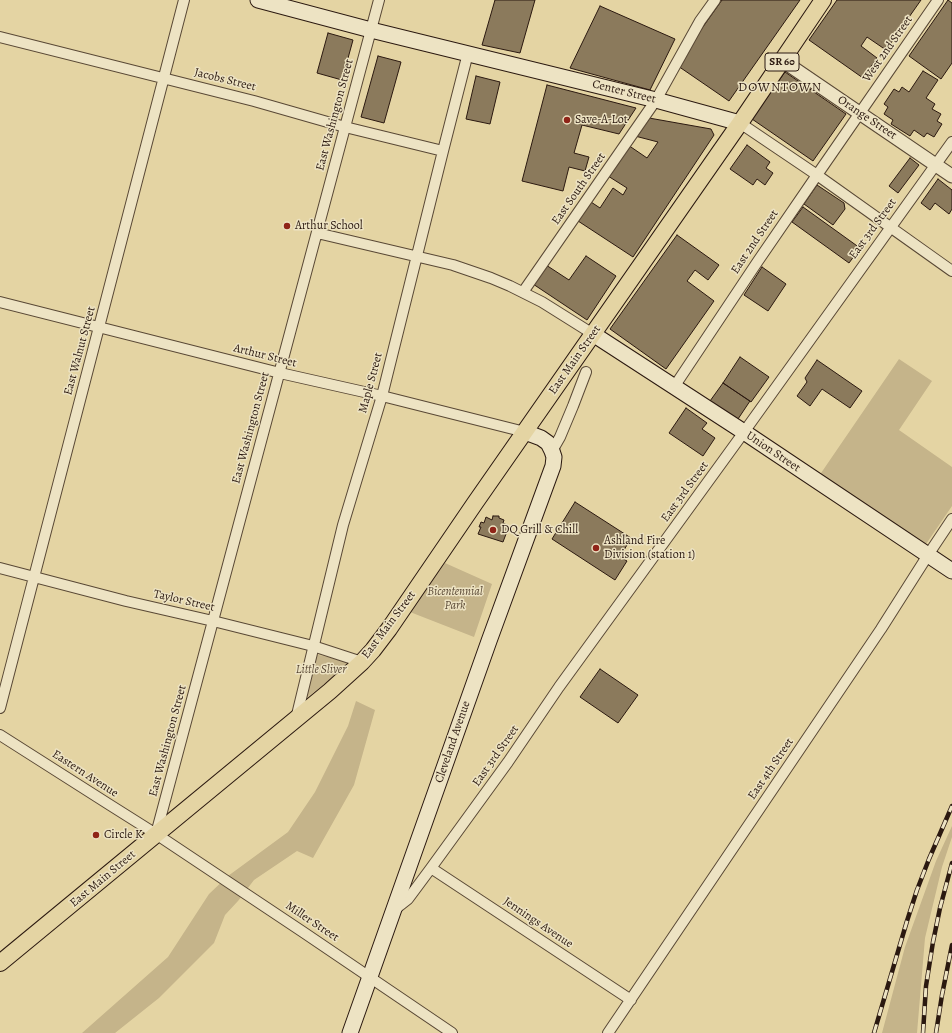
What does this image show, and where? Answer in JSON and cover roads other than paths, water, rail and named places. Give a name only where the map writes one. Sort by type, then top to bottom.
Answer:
[{"type":"main road","name":"Center Street","points":[[258,0],[372,30],[656,100],[740,123]]},
{"type":"main road","name":"SR 60","points":[[740,123],[823,0]]},
{"type":"main road","name":"East Main Street","points":[[0,963],[330,692],[362,662],[389,629],[740,123]]},
{"type":"main road","name":"Union Street","points":[[593,334],[744,432],[952,571]]},
{"type":"main road","points":[[525,432],[541,438],[548,443],[552,450]]},
{"type":"main road","name":"Cleveland Avenue","points":[[350,1033],[553,466],[554,457],[552,450]]},
{"type":"street","name":"East Walnut Street","points":[[0,708],[184,0]]},
{"type":"street","name":"East Washington Street","points":[[156,834],[379,0]]},
{"type":"street","name":"East South Street","points":[[523,292],[656,100],[700,22],[715,0]]},
{"type":"street","name":"West 2nd Street","points":[[860,113],[938,0]]},
{"type":"street","name":"Jacobs Street","points":[[0,37],[254,101],[345,127],[442,151]]},
{"type":"street","name":"Maple Street","points":[[296,719],[343,525],[382,396],[442,151],[468,53]]},
{"type":"street","name":"Orange Street","points":[[783,61],[952,176]]},
{"type":"street","name":"East 2nd Street","points":[[674,387],[817,174],[860,113]]},
{"type":"street","name":"Center Street","points":[[740,123],[817,174],[952,271]]},
{"type":"street","name":"East 3rd Street","points":[[394,910],[408,899],[432,868],[508,762],[559,687],[952,142]]},
{"type":"street","points":[[317,233],[416,256],[491,278],[523,292],[549,306],[593,334]]},
{"type":"street","name":"Arthur Street","points":[[0,302],[280,374],[382,396],[525,432]]},
{"type":"street","name":"Cleveland Avenue","points":[[552,450],[560,437],[586,372]]},
{"type":"street","name":"East 4th Street","points":[[608,1033],[881,628],[952,519]]},
{"type":"street","name":"Taylor Street","points":[[0,568],[126,601],[313,646],[362,662]]},
{"type":"street","name":"Eastern Avenue","points":[[0,735],[156,834]]},
{"type":"street","name":"Miller Street","points":[[156,834],[370,976],[452,1033]]},
{"type":"street","name":"Jennings Avenue","points":[[432,868],[631,1000]]},
{"type":"railway","points":[[874,1033],[917,890],[952,806]]},
{"type":"railway","points":[[923,1033],[926,986],[933,942],[952,863]]},
{"type":"railway","points":[[936,1033],[952,945]]},
{"type":"place","name":"Save-A-Lot","points":[[567,120]]},
{"type":"place","name":"Arthur School","points":[[287,226]]},
{"type":"place","name":"DQ Grill & Chill","points":[[493,530]]},
{"type":"place","name":"Ashland Fire Division (station 1)","points":[[596,548]]},
{"type":"place","name":"Circle K","points":[[96,835]]},
{"type":"district","name":"DOWNTOWN","points":[[780,88]]},
{"type":"park label","name":"Bicentennial Park","points":[[455,599]]},
{"type":"park label","name":"Little Sliver","points":[[321,670]]}]
